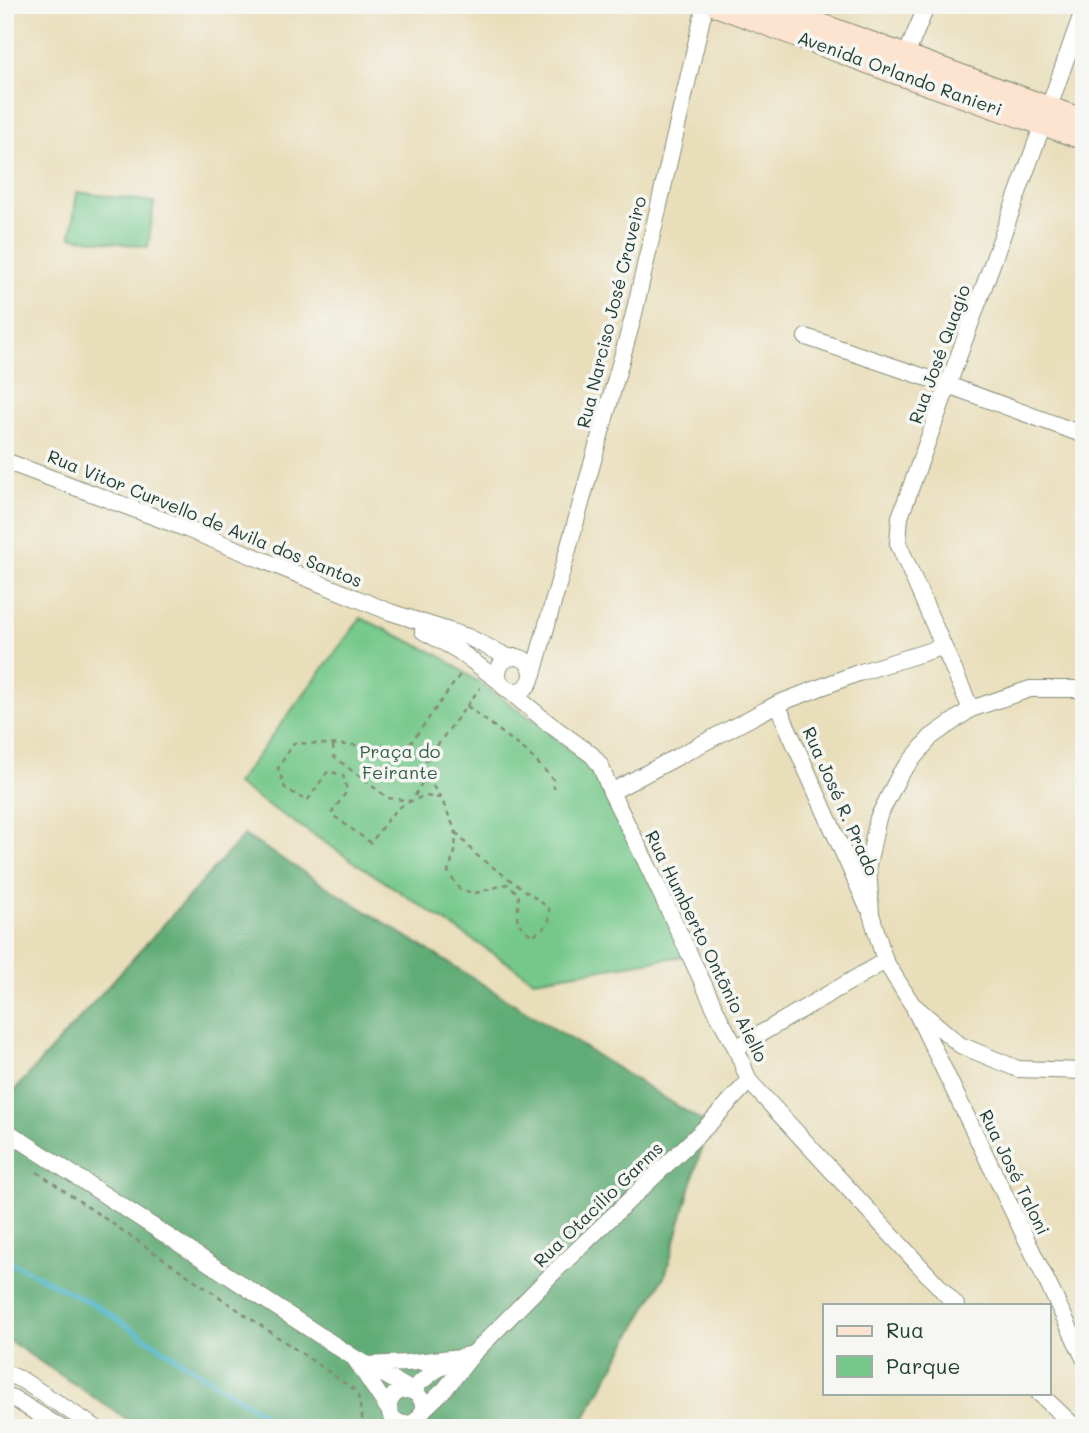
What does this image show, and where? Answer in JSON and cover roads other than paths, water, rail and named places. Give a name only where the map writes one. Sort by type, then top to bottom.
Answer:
[{"type":"main road","name":"Avenida Orlando Ranieri","points":[[717,5],[902,64],[1045,116],[1084,138]]},
{"type":"main road","name":"Avenida Orlando Ranieri","points":[[765,5],[902,64]]},
{"type":"main road","name":"Avenida Orlando Ranieri","points":[[1045,116],[1084,121]]},
{"type":"street","name":"Rua Narciso José Craveiro","points":[[532,679],[633,318],[705,5]]},
{"type":"street","points":[[902,64],[927,5]]},
{"type":"street","name":"Rua José Quagio","points":[[971,709],[898,543],[900,517],[1084,8]]},
{"type":"street","points":[[806,337],[1084,435]]},
{"type":"street","name":"Rua Vitor Curvello de Avila dos Santos","points":[[5,461],[182,527],[390,612],[468,637],[511,657]]},
{"type":"street","name":"Rua Vitor Curvello de Avila dos Santos","points":[[390,612],[459,650],[497,683]]},
{"type":"street","points":[[497,683],[501,663],[531,644],[547,626]]},
{"type":"street","points":[[611,792],[777,704],[858,673],[942,647]]},
{"type":"street","points":[[511,657],[524,658],[531,665],[532,679],[548,723]]},
{"type":"street","points":[[497,683],[516,691],[524,689],[532,679]]},
{"type":"street","points":[[497,683],[548,723]]},
{"type":"street","points":[[1084,689],[1030,689],[971,709],[931,737],[894,785],[878,818],[868,865],[870,914],[885,961],[912,1003],[960,1045],[1018,1069],[1084,1072]]},
{"type":"street","name":"Rua José R. Prado","points":[[777,704],[870,914]]},
{"type":"street","name":"Rua Humberto Ontõnio Aiello","points":[[548,723],[592,755],[600,765],[750,1081],[955,1304]]},
{"type":"street","points":[[736,1048],[885,961]]},
{"type":"street","name":"Rua José Taloni","points":[[912,1003],[1084,1358]]},
{"type":"street","name":"Rua Otacílio Garms","points":[[424,1409],[445,1389],[466,1355],[708,1125],[750,1081]]},
{"type":"street","points":[[5,1130],[360,1361],[422,1398],[424,1409],[419,1419],[399,1422]]},
{"type":"street","points":[[360,1361],[407,1363],[466,1355]]},
{"type":"street","name":"Rua Otacílio Garms","points":[[411,1390],[431,1373],[466,1355]]},
{"type":"street","points":[[360,1361],[399,1422]]},
{"type":"street","points":[[5,1373],[22,1380],[96,1428]]},
{"type":"street","points":[[399,1422],[390,1399],[403,1390],[411,1390]]},
{"type":"street","points":[[1040,1394],[1076,1428]]},
{"type":"street","points":[[5,1395],[61,1428]]},
{"type":"waterway","points":[[5,1259],[98,1307],[260,1412],[278,1428]]},
{"type":"park label","name":"Praça do Feirante","points":[[400,761]]}]
